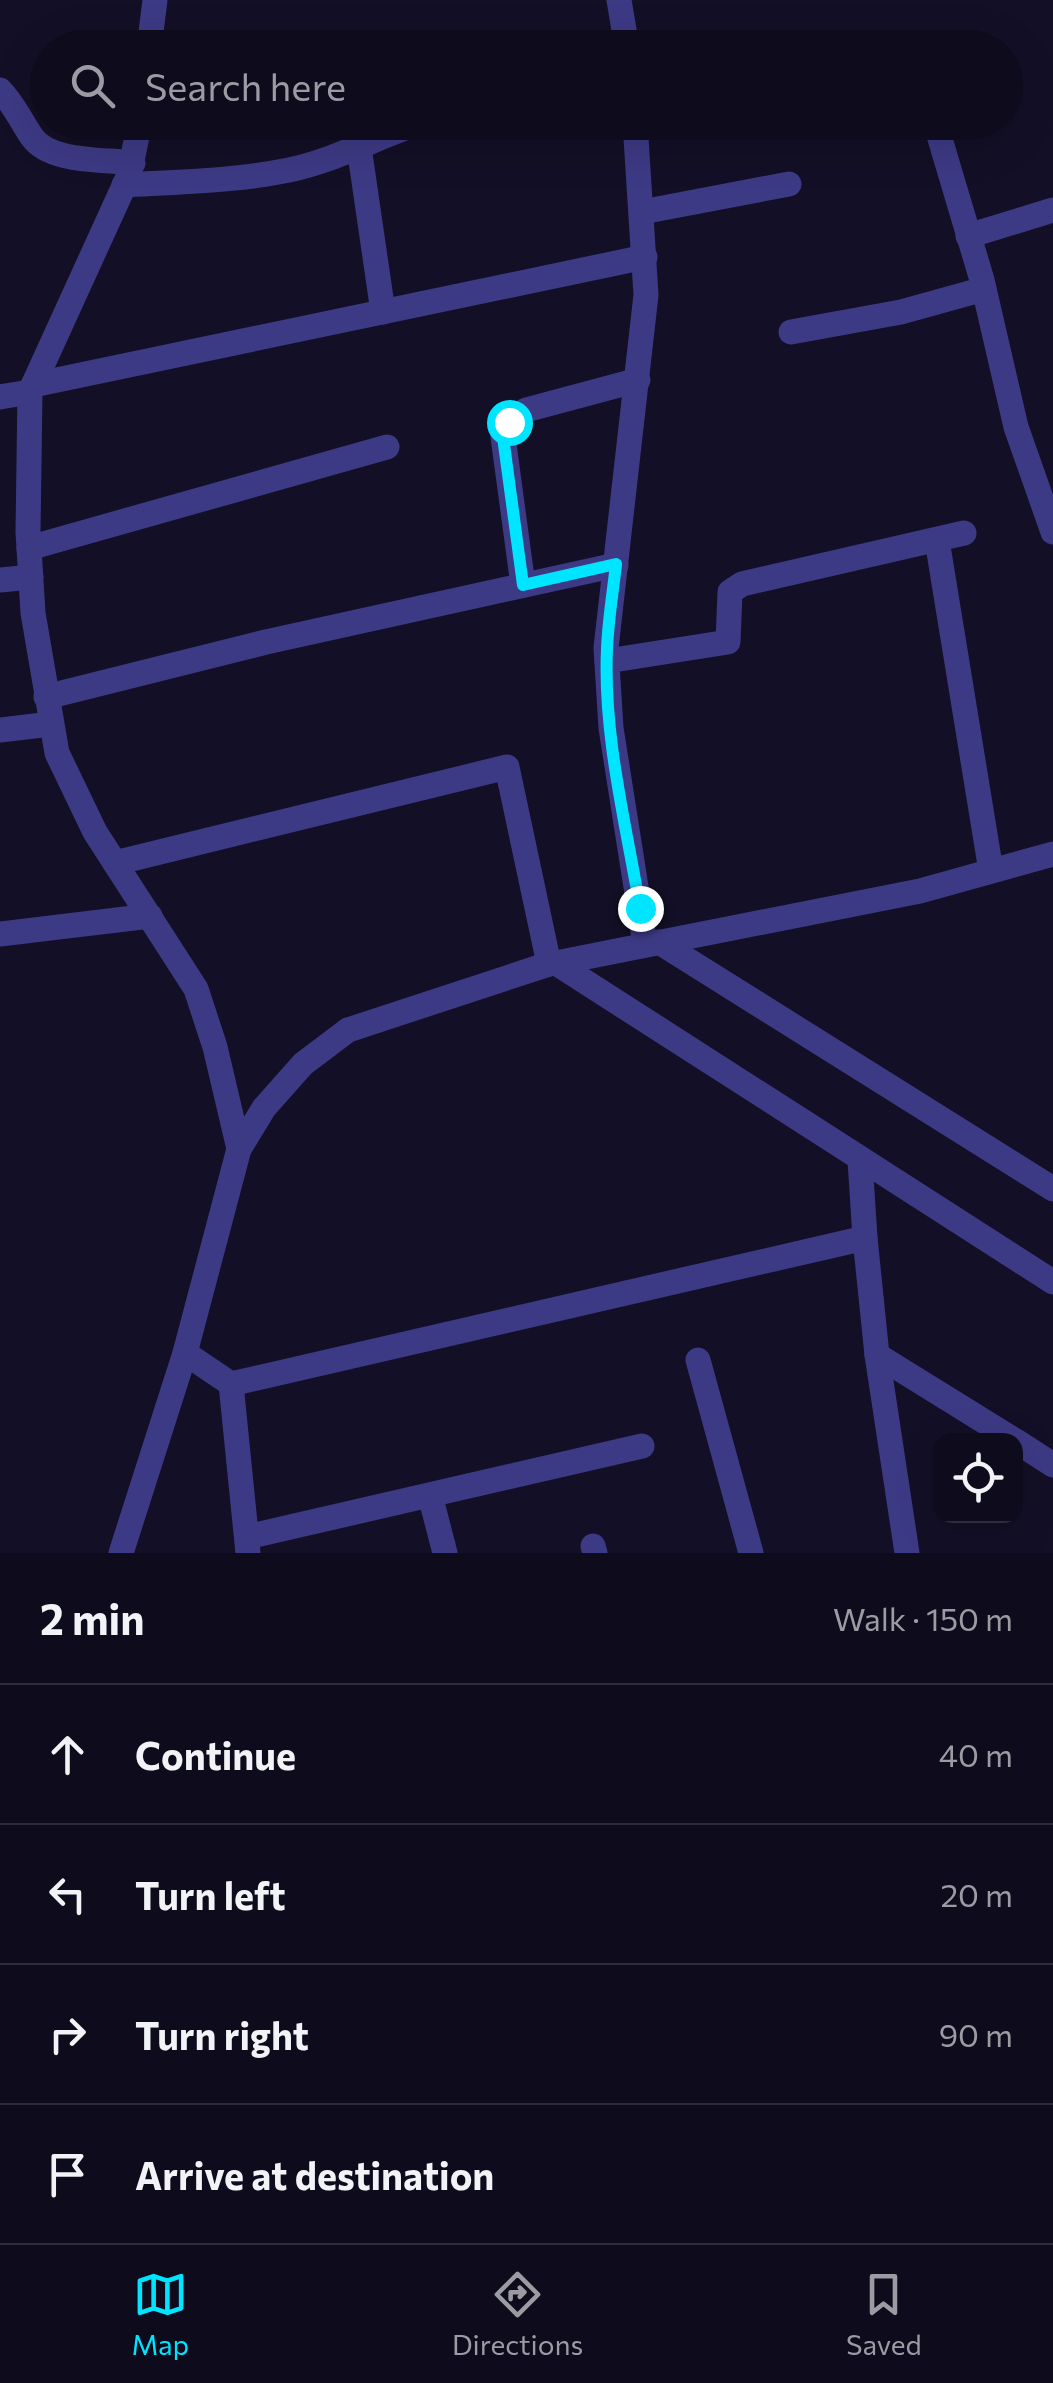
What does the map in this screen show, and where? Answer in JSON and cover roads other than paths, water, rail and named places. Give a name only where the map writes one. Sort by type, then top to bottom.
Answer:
[{"type":"street","points":[[151,30],[155,0]]},
{"type":"street","points":[[618,0],[624,30]]},
{"type":"street","points":[[0,90],[14,104],[30,134]]},
{"type":"street","points":[[33,140],[53,153],[128,174],[214,180],[288,170],[376,140]]},
{"type":"street","points":[[136,140],[128,174],[32,388],[30,577],[56,754],[95,832],[196,988],[239,1149]]},
{"type":"street","points":[[636,140],[646,295],[607,661],[611,728],[652,943],[1053,1189]]},
{"type":"street","points":[[940,140],[984,290],[1016,428],[1053,532]]},
{"type":"street","points":[[358,147],[383,312]]},
{"type":"street","points":[[642,212],[789,184]]},
{"type":"street","points":[[968,236],[1053,210]]},
{"type":"street","points":[[0,397],[645,257]]},
{"type":"street","points":[[791,332],[901,312],[984,290]]},
{"type":"street","points":[[523,585],[503,437],[509,422],[526,410],[638,380]]},
{"type":"street","points":[[29,548],[388,447]]},
{"type":"street","points":[[607,661],[728,642],[730,592],[742,584],[964,533]]},
{"type":"street","points":[[937,540],[991,871]]},
{"type":"street","points":[[46,697],[266,642],[616,564]]},
{"type":"street","points":[[0,580],[30,577]]},
{"type":"street","points":[[0,730],[51,724]]},
{"type":"street","points":[[115,863],[507,767],[553,964],[1053,1282]]},
{"type":"street","points":[[121,1553],[184,1353],[239,1149],[264,1108],[303,1064],[348,1030],[553,964],[920,891],[1053,854]]},
{"type":"street","points":[[0,934],[150,916]]},
{"type":"street","points":[[860,1160],[877,1355],[906,1553]]},
{"type":"street","points":[[184,1353],[231,1384],[865,1238]]},
{"type":"street","points":[[877,1355],[1002,1433]]},
{"type":"street","points":[[698,1360],[751,1553]]},
{"type":"street","points":[[231,1384],[247,1545],[430,1495],[642,1446]]},
{"type":"street","points":[[1023,1446],[1053,1465]]},
{"type":"street","points":[[430,1495],[445,1553]]}]
